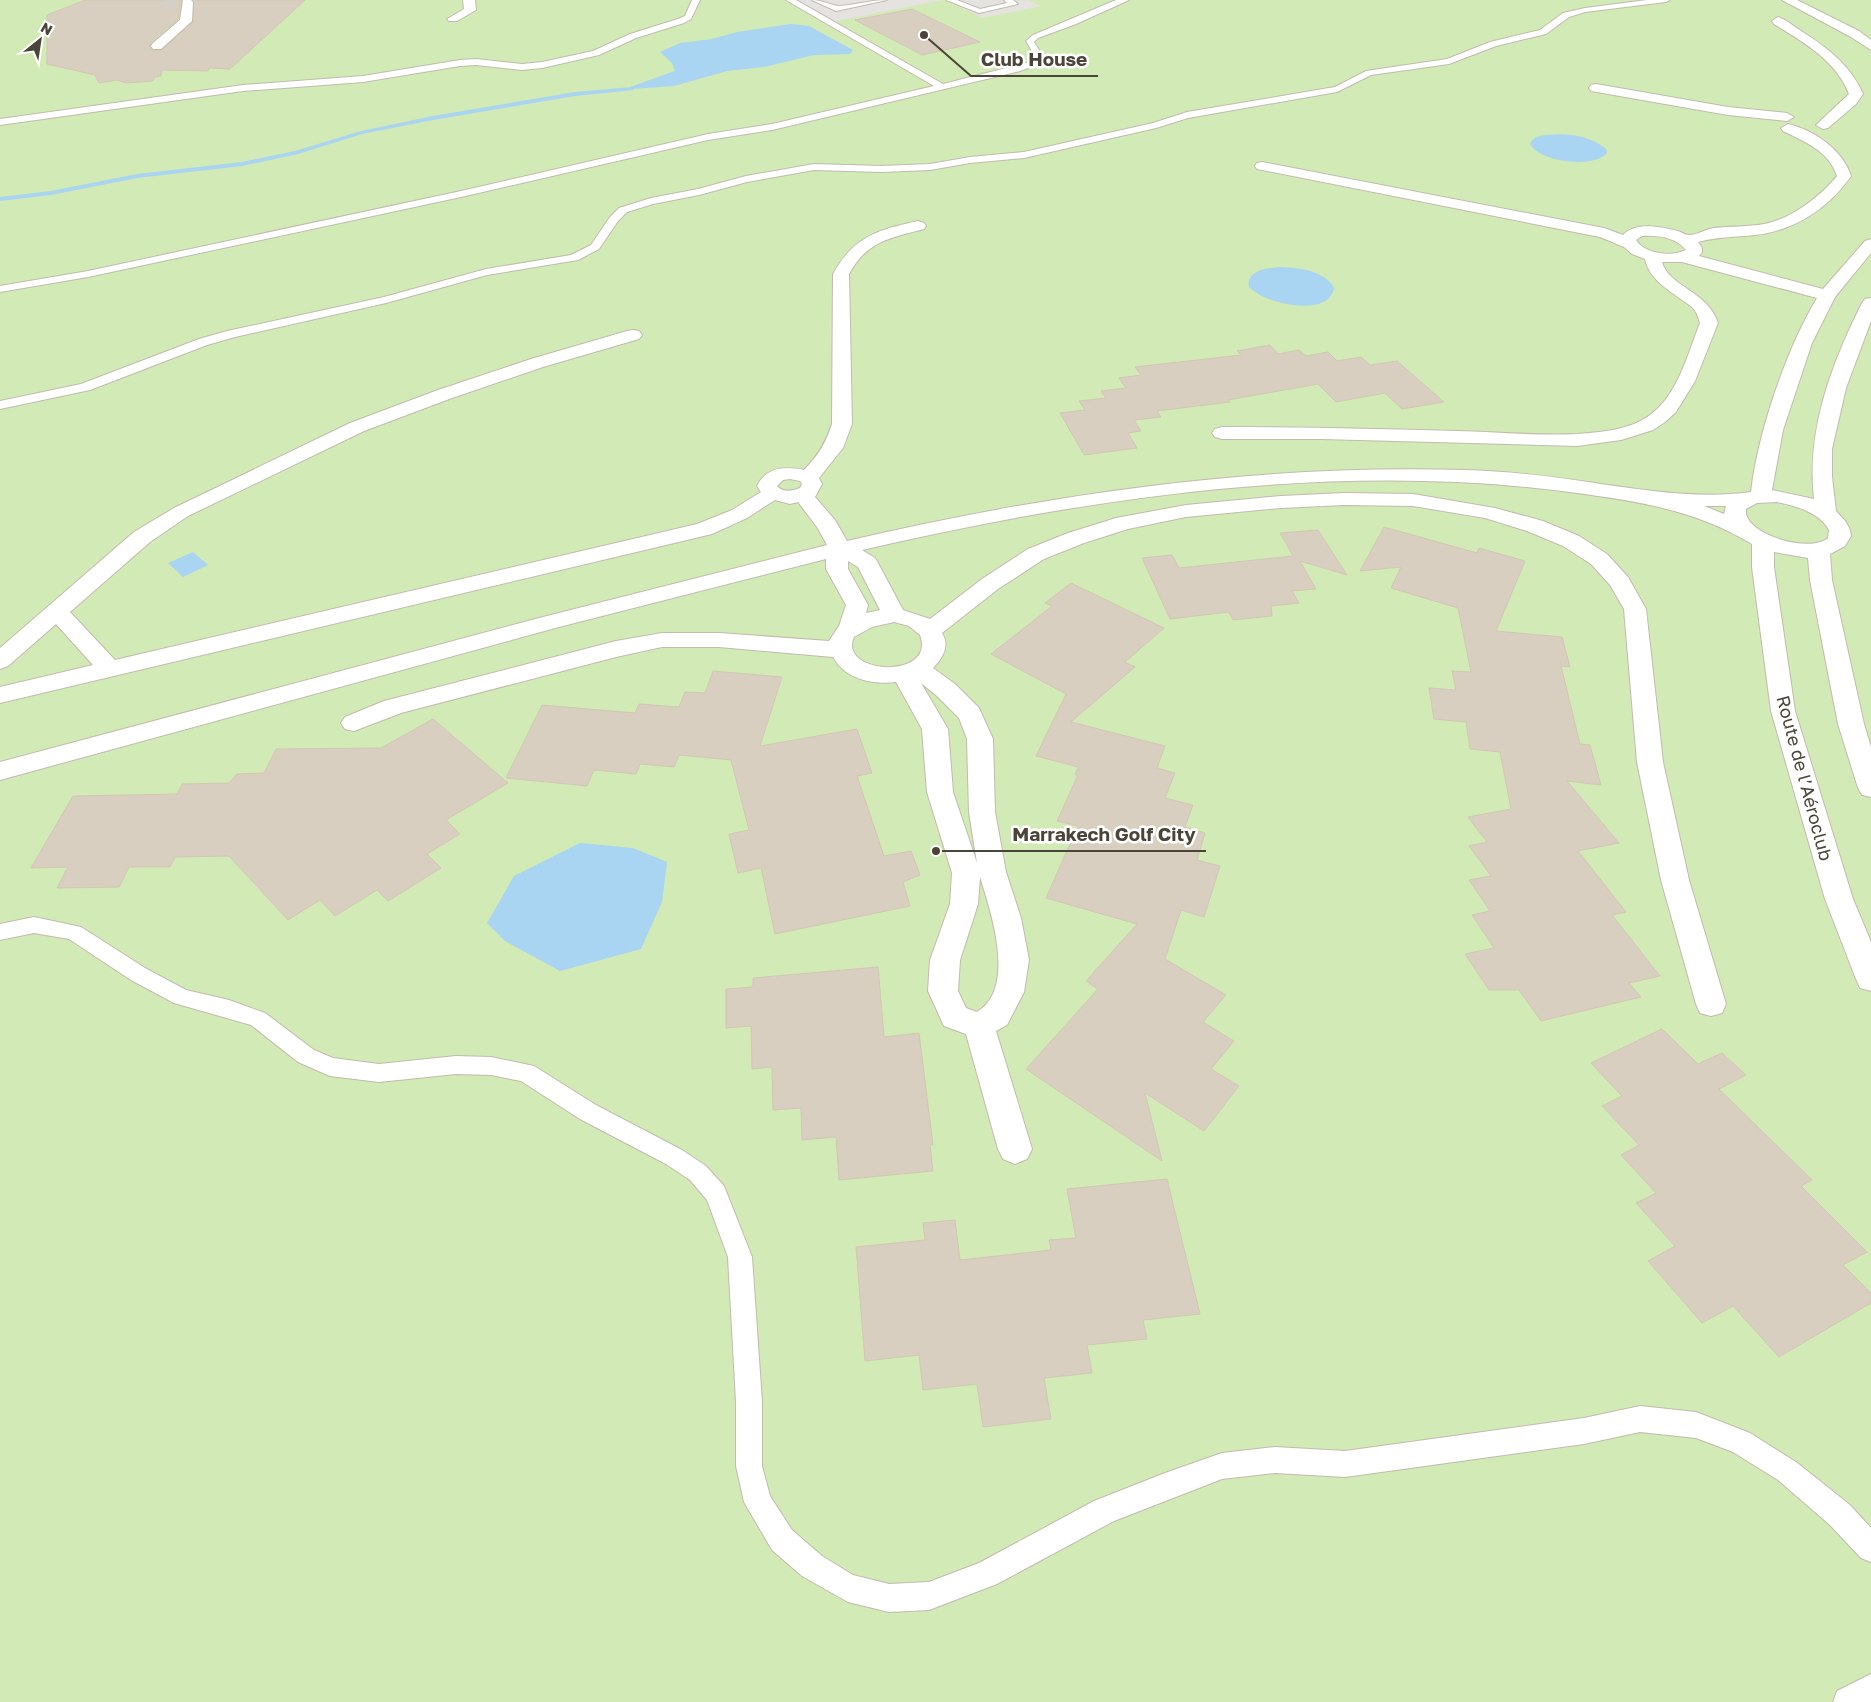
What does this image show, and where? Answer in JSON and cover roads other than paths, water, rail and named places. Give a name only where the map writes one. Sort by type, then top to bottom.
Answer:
[{"type":"street","points":[[453,19],[470,10],[469,0]]},
{"type":"street","points":[[1788,0],[1855,34],[1871,46]]},
{"type":"street","points":[[157,46],[186,21],[187,2]]},
{"type":"street","points":[[1778,21],[1828,56],[1846,74],[1856,94],[1823,127],[1810,132],[1797,119]]},
{"type":"street","points":[[1596,88],[1728,111],[1797,119],[1823,127]]},
{"type":"street","points":[[1797,119],[1842,107]]},
{"type":"street","points":[[1632,238],[1637,250],[1652,256],[1668,258],[1688,248],[1706,233],[1769,228],[1785,223],[1802,214],[1833,189],[1844,176],[1842,168],[1829,150],[1797,119]]},
{"type":"street","points":[[1823,127],[1829,150]]},
{"type":"street","points":[[1262,166],[1632,238],[1660,232],[1688,248],[1830,291]]},
{"type":"street","points":[[806,486],[836,445],[842,424],[841,274],[848,259],[863,244],[886,233],[918,226]]},
{"type":"street","points":[[1756,536],[1736,517],[1735,510],[1739,503],[1753,497],[1763,471],[1776,422],[1814,318],[1830,291],[1871,244]]},
{"type":"street","points":[[1222,432],[1577,440],[1618,434],[1645,426],[1664,414],[1676,400],[1710,323],[1705,312],[1688,295],[1661,277],[1652,264],[1652,256]]},
{"type":"street","points":[[1826,513],[1822,484],[1823,442],[1840,380],[1859,327],[1871,303]]},
{"type":"street","points":[[0,661],[142,537],[181,512],[358,427],[445,394],[537,363],[632,335]]},
{"type":"street","points":[[0,695],[704,529],[732,519],[758,505],[772,493],[767,486],[768,482],[776,476],[790,473],[806,486],[840,548],[867,563],[894,615]]},
{"type":"street","points":[[0,771],[641,598],[840,548],[1014,512],[1128,494],[1269,480],[1380,475],[1465,476],[1546,482],[1660,499],[1706,500],[1777,496],[1794,499],[1826,513],[1837,522],[1842,532],[1840,541],[1832,547],[1818,551],[1791,550],[1707,514],[1660,499]]},
{"type":"street","points":[[929,630],[990,584],[1036,554],[1076,538],[1124,523],[1186,511],[1281,502],[1344,499],[1413,500],[1488,512],[1536,526],[1571,541],[1598,559],[1620,582],[1635,609],[1650,762],[1675,880],[1711,1004]]},
{"type":"street","name":"Route de l’Aéroclub","points":[[1756,536],[1763,567],[1784,711],[1839,899],[1871,979]]},
{"type":"street","points":[[354,723],[393,707],[616,649],[662,640],[846,639],[870,618],[894,615],[914,620],[929,630],[934,638],[935,646],[926,662],[910,671],[878,674],[856,668],[846,659],[846,639],[857,605],[837,569],[840,548]]},
{"type":"street","points":[[1818,551],[1821,580],[1851,724],[1871,788]]},
{"type":"street","points":[[57,611],[109,668]]},
{"type":"street","points":[[910,671],[935,729],[940,792],[966,873],[964,904],[945,960],[943,991],[955,1017],[979,1026]]},
{"type":"street","points":[[910,671],[946,690],[970,714],[980,739],[982,812],[992,872],[1007,918],[1014,960],[1009,992],[996,1016],[979,1026]]},
{"type":"street","points":[[979,1026],[1015,1149]]},
{"type":"lane","points":[[0,122],[243,88],[354,80],[460,63],[476,62],[522,67],[542,65],[596,53],[633,36],[681,21],[688,17],[696,0]]},
{"type":"lane","points":[[790,0],[941,86]]},
{"type":"lane","points":[[816,0],[836,10],[883,0]]},
{"type":"lane","points":[[950,0],[979,11],[1014,4],[1008,0]]},
{"type":"lane","points":[[0,289],[88,274],[451,196],[708,137],[772,127],[1038,63],[1040,58],[1030,41],[1035,36],[1044,31],[1078,21],[1109,4],[1126,0]]},
{"type":"lane","points":[[0,405],[85,386],[203,342],[231,334],[386,300],[486,272],[574,258],[595,246],[614,219],[623,210],[651,201],[699,192],[746,179],[814,167],[881,169],[930,167],[970,160],[1024,155],[1156,126],[1187,115],[1337,89],[1369,73],[1449,61],[1493,44],[1543,32],[1566,15],[1585,10],[1666,0]]},
{"type":"lane","points":[[0,932],[34,925],[74,932],[138,974],[181,997],[228,1008],[258,1019],[306,1056],[330,1067],[379,1073],[465,1065],[491,1066],[526,1073],[588,1112],[674,1157],[698,1173],[716,1194],[740,1257],[749,1402],[749,1466],[758,1502],[782,1540],[812,1566],[848,1588],[889,1598],[928,1596],[987,1574],[1104,1511],[1165,1486],[1222,1466],[1275,1460],[1345,1464],[1584,1431],[1640,1419],[1696,1425],[1742,1442],[1787,1471],[1840,1515],[1871,1548]]},
{"type":"lane","points":[[1848,1702],[1871,1689]]},
{"type":"water","points":[[791,24],[809,26],[853,50],[850,54],[814,55],[764,67],[727,71],[674,86],[632,89],[630,87],[675,71],[672,63],[660,52],[680,43]]},
{"type":"water","points":[[1562,134],[1585,138],[1600,144],[1606,149],[1607,153],[1600,158],[1590,161],[1579,162],[1555,159],[1544,155],[1530,144],[1535,138]]},
{"type":"water","points":[[1280,267],[1303,269],[1317,273],[1334,287],[1330,297],[1322,303],[1310,306],[1296,305],[1268,299],[1249,287],[1249,281],[1254,273],[1264,269]]},
{"type":"water","points":[[193,552],[208,565],[183,577],[168,563]]},
{"type":"water","points":[[580,843],[633,848],[667,862],[662,902],[641,949],[560,971],[505,941],[487,923],[514,876]]},
{"type":"waterway","points":[[0,199],[51,193],[137,176],[242,164],[296,153],[361,133],[433,118],[575,94],[632,89]]},
{"type":"tunnel","points":[[164,0],[180,2],[196,0]]},
{"type":"place","name":"Club House","points":[[924,35]]},
{"type":"place","name":"Marrakech Golf City","points":[[936,851]]}]
